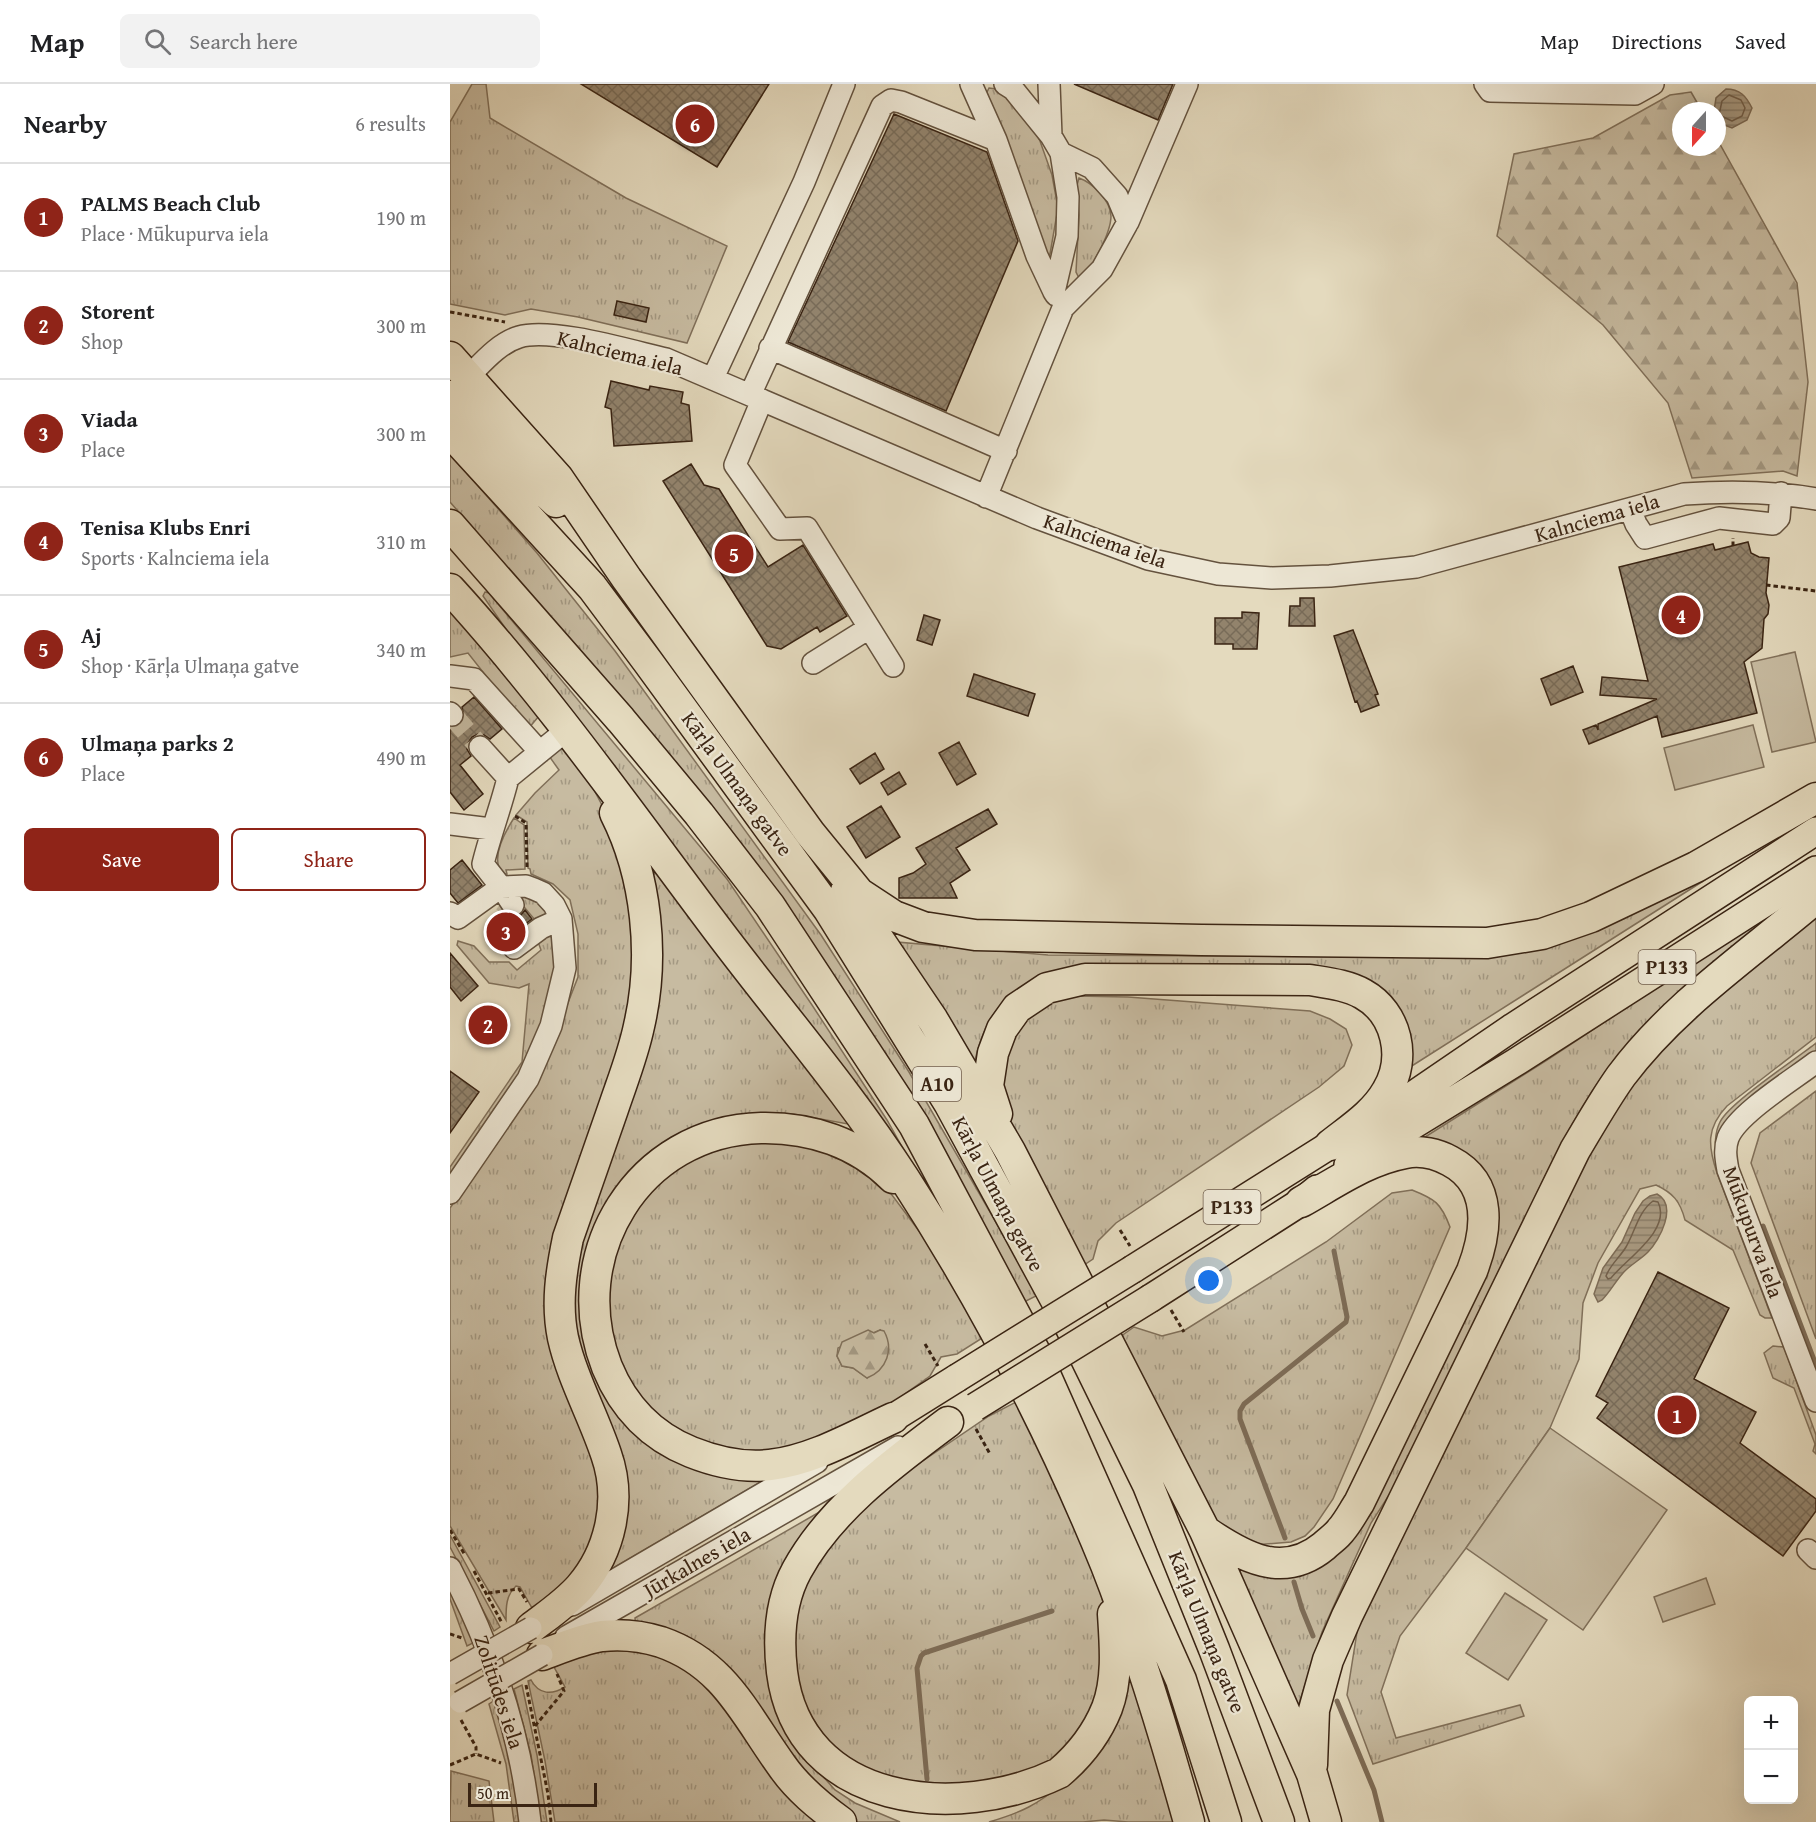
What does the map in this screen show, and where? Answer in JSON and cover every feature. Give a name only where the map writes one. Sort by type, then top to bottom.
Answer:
[{"type":"highway","points":[[456,377],[558,478],[627,579],[810,833],[859,893],[894,916],[922,927],[975,935],[1487,943],[1542,934],[1591,917],[1696,867],[1816,798]]},
{"type":"highway","name":"Kārļa Ulmaņa gatve","points":[[450,432],[592,587],[648,662],[829,910],[949,1103],[1070,1326],[1148,1485],[1280,1822]]},
{"type":"highway","name":"Kārļa Ulmaņa gatve","points":[[450,525],[621,720],[699,814],[770,906],[914,1125],[1041,1364],[1181,1680],[1226,1822]]},
{"type":"highway","points":[[450,550],[482,610],[520,670]]},
{"type":"highway","points":[[450,589],[568,729],[732,949],[860,1114],[935,1227],[1013,1363],[1053,1444],[1106,1566],[1158,1714],[1189,1822]]},
{"type":"highway","points":[[542,1650],[570,1598],[591,1573],[606,1544],[613,1511],[614,1488],[610,1464],[568,1354],[561,1326],[559,1297],[561,1269],[568,1238],[633,1050],[644,999],[646,952],[642,902],[633,855],[626,834],[587,756]]},
{"type":"highway","points":[[810,833],[933,1020],[1010,1151],[1205,1531],[1312,1774],[1326,1822]]},
{"type":"highway","points":[[1312,1774],[1314,1710],[1329,1660],[1347,1616],[1570,1161],[1595,1116],[1621,1076],[1676,1015],[1706,987],[1816,898]]},
{"type":"highway","points":[[1010,1151],[988,1086],[993,1053],[1002,1029],[1017,1008],[1047,988],[1085,980],[1310,980],[1346,987],[1364,994],[1389,1018],[1398,1049],[1395,1070],[1388,1090],[1378,1104],[1330,1145]]},
{"type":"highway","points":[[893,1418],[808,1456],[771,1465],[740,1465],[702,1456],[682,1448],[646,1425],[622,1396],[611,1376],[596,1332],[593,1301],[596,1272],[607,1233],[617,1214],[642,1181],[658,1166],[684,1148],[711,1135],[730,1131],[769,1128],[797,1131],[846,1144],[884,1169],[935,1227]]},
{"type":"highway","points":[[1205,1531],[1234,1551],[1270,1563],[1292,1564],[1316,1552],[1340,1532],[1359,1503],[1472,1271],[1481,1245],[1484,1221],[1478,1189],[1470,1175],[1457,1165],[1429,1153],[1408,1152],[1367,1164],[1301,1202]]},
{"type":"highway","points":[[966,1419],[890,1466],[847,1505],[809,1551],[789,1586],[780,1640],[787,1697],[807,1741],[829,1768],[872,1799],[901,1810],[937,1816],[970,1815],[1004,1806],[1022,1799],[1052,1779],[1066,1768],[1090,1740],[1107,1708],[1111,1693],[1115,1657],[1113,1614],[1106,1566]]},
{"type":"highway","points":[[542,1650],[619,1635],[655,1641],[690,1655],[710,1669],[730,1690],[792,1779],[806,1794],[841,1822]]},
{"type":"main road","name":"P133","points":[[893,1418],[948,1374],[1133,1259],[1377,1120],[1513,1027],[1816,831]]},
{"type":"main road","name":"P133","points":[[966,1419],[1160,1303],[1301,1202],[1343,1168],[1516,1062],[1816,870]]},
{"type":"street","points":[[713,378],[804,182],[844,84]]},
{"type":"street","points":[[971,84],[996,140],[1037,256],[1059,300]]},
{"type":"street","points":[[1005,84],[1013,89],[1056,145],[1092,168],[1117,196],[1128,222]]},
{"type":"street","points":[[986,497],[1006,451],[1059,300],[1068,197],[1056,145],[1049,84]]},
{"type":"street","points":[[1059,300],[1102,269],[1128,222],[1187,84]]},
{"type":"street","points":[[1485,84],[1490,91],[1635,94],[1653,84]]},
{"type":"street","points":[[893,666],[807,528],[780,529],[735,465],[770,348],[886,102],[891,100],[901,102],[996,140]]},
{"type":"street","name":"Kalnciema iela","points":[[517,337],[535,334],[602,344],[666,359],[986,497],[1148,560],[1218,574],[1272,578],[1330,576],[1416,567],[1684,494],[1728,491],[1781,493],[1816,499]]},
{"type":"street","points":[[456,377],[517,337]]},
{"type":"street","points":[[770,348],[1006,451]]},
{"type":"street","points":[[1630,509],[1645,538],[1719,518],[1773,524],[1779,518],[1781,493]]},
{"type":"street","points":[[813,663],[869,628]]},
{"type":"street","points":[[450,676],[474,679],[540,752]]},
{"type":"street","points":[[513,905],[483,864],[491,829],[501,807],[508,778],[568,729]]},
{"type":"street","points":[[480,747],[508,778]]},
{"type":"street","points":[[450,824],[491,829]]},
{"type":"street","points":[[450,913],[459,918],[501,887],[526,886],[543,893],[554,905],[561,919],[565,968],[551,1026],[542,1052],[528,1078],[450,1193]]},
{"type":"street","points":[[509,940],[514,948],[540,928],[561,919]]},
{"type":"street","name":"Mūkupurva iela","points":[[1816,1062],[1738,1121],[1728,1138],[1725,1156],[1728,1170],[1816,1401]]},
{"type":"street","name":"Jūrkalnes iela","points":[[457,1709],[542,1650],[893,1418]]},
{"type":"street","name":"Jūrkalnes iela","points":[[450,1674],[542,1650],[887,1453],[966,1419]]},
{"type":"street","name":"Zolitūdes iela","points":[[450,1568],[469,1605],[500,1679],[520,1758],[530,1822]]},
{"type":"path","points":[[450,312],[506,323],[517,337]]},
{"type":"path","points":[[1766,585],[1816,591]]},
{"type":"path","points":[[501,807],[526,823],[526,886]]},
{"type":"path","points":[[1120,1230],[1133,1259]]},
{"type":"path","points":[[1160,1303],[1184,1332]]},
{"type":"path","points":[[925,1344],[948,1374]]},
{"type":"path","points":[[966,1419],[990,1454]]},
{"type":"path","points":[[488,1593],[519,1589],[522,1593]]},
{"type":"path","points":[[458,1627],[464,1644]]},
{"type":"path","points":[[450,1634],[462,1638]]},
{"type":"path","points":[[535,1726],[564,1691],[542,1650]]},
{"type":"path","points":[[457,1709],[476,1747],[476,1754]]},
{"type":"path","points":[[450,1765],[476,1754],[504,1764],[501,1754]]},
{"type":"green space","points":[[472,84],[486,84],[490,118],[626,198],[727,246],[687,343],[578,317],[531,309],[505,315],[450,304],[450,122]]},
{"type":"green space","points":[[989,88],[996,89],[1026,116],[1040,141],[1052,175],[1058,208],[1050,254],[1046,256],[989,102],[987,92]]},
{"type":"green space","points":[[1691,92],[1697,102],[1672,102],[1672,156],[1726,155],[1797,283],[1808,382],[1797,476],[1783,471],[1692,478],[1668,403],[1603,325],[1497,236],[1514,154],[1593,138],[1670,95]]},
{"type":"green space","points":[[1079,178],[1100,193],[1108,204],[1111,216],[1100,250],[1080,280],[1076,272]]},
{"type":"green space","points":[[450,454],[537,553],[615,651],[821,935],[909,1072],[1038,1295],[1024,1302],[694,786],[595,668],[450,502]]},
{"type":"green space","points":[[485,592],[489,593],[727,879],[887,1120],[925,1188],[531,665],[483,596]]},
{"type":"green space","points":[[450,611],[455,614],[539,716],[528,729],[468,653],[450,657]]},
{"type":"green space","points":[[1795,652],[1816,742],[1772,752],[1751,662]]},
{"type":"green space","points":[[1753,725],[1764,767],[1675,790],[1664,748]]},
{"type":"green space","points":[[564,748],[581,765],[604,809],[636,918],[630,1023],[557,1242],[596,1451],[602,1525],[571,1584],[532,1608],[520,1587],[516,1586],[508,1597],[506,1620],[450,1526],[450,1208],[536,1085],[578,977],[578,934],[570,900],[553,884],[531,874],[528,868],[527,822],[516,815],[559,770],[549,756]]},
{"type":"green space","points":[[514,818],[524,825],[525,869],[506,870],[507,874],[503,874],[499,868],[498,853]]},
{"type":"green space","points":[[1760,845],[1407,1069],[1378,993],[1023,986],[996,1010],[990,1019],[974,1064],[896,942],[1048,955],[1427,957]]},
{"type":"green space","points":[[657,873],[849,1123],[793,1114],[767,1113],[602,1214],[603,1388],[767,1478],[608,1571],[616,1545],[578,1358],[570,1277],[605,1157],[651,875]]},
{"type":"green space","points":[[525,891],[551,915],[535,920],[514,895]]},
{"type":"green space","points":[[1800,893],[1668,1002],[1622,1051],[1589,1096],[1547,1172],[1391,1492],[1371,1523],[1322,1632],[1297,1710],[1234,1563],[1323,1557],[1497,1226],[1425,1137],[1547,1060]]},
{"type":"green space","points":[[1816,913],[1816,1037],[1727,1106],[1715,1122],[1711,1138],[1717,1173],[1772,1318],[1760,1315],[1733,1250],[1685,1220],[1675,1198],[1667,1191],[1656,1185],[1640,1189],[1598,1263],[1583,1303],[1579,1359],[1550,1428],[1466,1548],[1400,1636],[1381,1692],[1396,1738],[1520,1705],[1524,1716],[1373,1764],[1347,1695],[1358,1626],[1575,1172],[1623,1094],[1654,1055],[1705,1003]]},
{"type":"green space","points":[[547,934],[558,945],[552,992],[527,1061],[490,1121],[450,1178],[450,1167],[522,1062],[529,984],[519,988],[489,983],[457,945],[458,941],[474,946],[489,962],[509,962],[517,970],[541,950],[537,939]]},
{"type":"green space","points":[[1075,996],[1128,997],[1310,1011],[1346,1029],[1352,1045],[1344,1066],[1319,1087],[1116,1223],[1098,1241],[1093,1259],[1078,1269],[1013,1137],[998,1070],[1012,1030],[1053,1001]]},
{"type":"green space","points":[[1816,1043],[1816,1052],[1717,1158],[1715,1144],[1717,1131],[1726,1114],[1749,1093]]},
{"type":"green space","points":[[1816,1091],[1816,1339],[1751,1163],[1760,1133]]},
{"type":"green space","points":[[765,1137],[830,1148],[889,1191],[934,1251],[987,1335],[957,1354],[941,1357],[930,1376],[892,1403],[838,1432],[797,1447],[755,1454],[712,1447],[669,1428],[644,1403],[620,1366],[606,1316],[615,1246],[635,1207],[655,1184],[706,1150]],"holes":[[[880,1330],[867,1378],[853,1368],[842,1366],[837,1356],[838,1348]]]},
{"type":"green space","points":[[1412,1190],[1436,1203],[1450,1227],[1333,1499],[1305,1536],[1291,1542],[1253,1545],[1215,1523],[1117,1339],[1134,1327],[1162,1336],[1185,1330],[1326,1242],[1392,1193]]},
{"type":"green space","points":[[868,1330],[874,1333],[884,1331],[888,1352],[880,1370],[867,1378],[853,1368],[842,1366],[837,1356],[842,1342]]},
{"type":"green space","points":[[1773,1346],[1784,1347],[1816,1435],[1816,1454],[1813,1451],[1815,1444],[1794,1388],[1773,1378],[1764,1353]]},
{"type":"green space","points":[[1018,1401],[1032,1422],[1100,1588],[1106,1618],[1102,1683],[1081,1730],[1044,1770],[962,1804],[839,1759],[804,1705],[796,1681],[793,1610],[821,1555],[877,1492],[989,1416]]},
{"type":"green space","points":[[1550,1428],[1667,1510],[1583,1630],[1466,1548]]},
{"type":"green space","points":[[823,1510],[778,1581],[806,1757],[835,1790],[855,1803],[900,1822],[857,1822],[835,1808],[773,1737],[636,1628],[635,1618]]},
{"type":"green space","points":[[450,1535],[500,1627],[494,1631],[450,1547]]},
{"type":"green space","points":[[1706,1578],[1715,1604],[1663,1622],[1654,1597]]},
{"type":"green space","points":[[450,1589],[475,1642],[467,1646],[450,1599]]},
{"type":"green space","points":[[1505,1593],[1547,1620],[1508,1680],[1466,1653]]},
{"type":"green space","points":[[636,1647],[696,1670],[823,1822],[555,1822],[528,1681],[531,1680],[542,1691],[555,1691],[565,1687],[554,1667],[558,1665],[557,1661],[574,1653]]},
{"type":"green space","points":[[1128,1663],[1178,1822],[1104,1820],[989,1822],[1029,1807],[1064,1783]]},
{"type":"green space","points":[[522,1685],[537,1755],[547,1822],[541,1822],[531,1755],[514,1689]]},
{"type":"green space","points":[[495,1700],[510,1757],[520,1822],[514,1822],[506,1764],[489,1704]]},
{"type":"green space","points":[[451,1771],[489,1781],[494,1822],[450,1822]]},
{"type":"water","points":[[1726,89],[1742,94],[1752,108],[1747,120],[1732,128],[1726,126],[1726,102],[1715,102],[1716,98]]},
{"type":"water","points":[[1657,1194],[1666,1206],[1667,1214],[1662,1231],[1653,1247],[1623,1273],[1605,1297],[1598,1302],[1594,1294],[1603,1268],[1622,1242],[1643,1201]]},
{"type":"building","points":[[581,84],[769,84],[717,167]]},
{"type":"building","points":[[1074,84],[1173,84],[1158,120]]},
{"type":"building","points":[[894,114],[987,152],[1018,241],[946,411],[788,342]]},
{"type":"building","points":[[617,301],[649,308],[646,322],[614,315]]},
{"type":"building","points":[[611,381],[649,390],[650,386],[683,392],[681,403],[689,405],[692,441],[614,446],[611,409],[605,407]]},
{"type":"building","points":[[691,464],[704,485],[719,489],[768,567],[803,545],[847,616],[820,632],[817,627],[781,649],[767,646],[663,481]]},
{"type":"building","points":[[1748,542],[1751,553],[1769,558],[1766,593],[1769,605],[1768,614],[1764,619],[1762,648],[1744,662],[1757,713],[1662,737],[1657,716],[1589,744],[1583,730],[1596,725],[1598,730],[1598,724],[1657,699],[1600,695],[1602,677],[1648,681],[1619,567],[1713,544],[1715,550]]},
{"type":"building","points":[[1300,598],[1314,598],[1315,626],[1289,626],[1290,606],[1300,606]]},
{"type":"building","points":[[1242,612],[1259,613],[1257,649],[1233,649],[1233,644],[1215,644],[1215,618],[1242,618]]},
{"type":"building","points":[[924,615],[940,620],[932,645],[917,640]]},
{"type":"building","points":[[1353,630],[1378,694],[1375,695],[1379,705],[1361,712],[1357,701],[1355,702],[1334,636]]},
{"type":"building","points":[[1573,666],[1583,692],[1551,705],[1541,679]]},
{"type":"building","points":[[974,674],[1035,694],[1028,716],[967,696]]},
{"type":"building","points":[[474,697],[502,729],[490,739],[478,734],[468,743],[467,749],[471,756],[460,765],[483,794],[464,810],[450,792],[450,727],[461,724],[464,718],[462,707]]},
{"type":"building","points":[[959,742],[976,774],[957,785],[939,753]]},
{"type":"building","points":[[875,753],[884,769],[860,784],[850,769]]},
{"type":"building","points":[[899,772],[906,784],[888,795],[881,783]]},
{"type":"building","points":[[881,806],[900,837],[866,858],[847,827]]},
{"type":"building","points":[[988,809],[997,824],[956,848],[970,870],[950,883],[957,898],[899,898],[899,878],[913,873],[926,864],[916,848]]},
{"type":"building","points":[[462,860],[482,885],[458,903],[450,893],[450,870]]},
{"type":"building","points":[[525,910],[532,919],[517,930],[509,927],[502,930],[496,941],[499,948],[497,950],[486,937],[511,917],[520,916]]},
{"type":"building","points":[[450,953],[478,986],[461,1001],[450,987]]},
{"type":"building","points":[[450,1071],[479,1092],[450,1133]]},
{"type":"building","points":[[1658,1272],[1729,1308],[1694,1379],[1756,1412],[1740,1443],[1816,1499],[1816,1511],[1783,1556],[1597,1418],[1608,1403],[1596,1396]]},
{"type":"waterway","points":[[1763,1226],[1816,1365]]},
{"type":"waterway","points":[[1285,1538],[1240,1419],[1240,1411],[1244,1404],[1346,1322],[1347,1317],[1334,1251]]},
{"type":"waterway","points":[[1294,1582],[1313,1636]]},
{"type":"waterway","points":[[927,1779],[917,1668],[921,1656],[924,1653],[1052,1611]]},
{"type":"waterway","points":[[1337,1701],[1374,1790],[1382,1822]]},
{"type":"tunnel","points":[[452,715],[480,747]]},
{"type":"tunnel","points":[[509,940],[497,925],[513,905]]},
{"type":"place","name":"Ulmaņa parks 2","points":[[695,124]]},
{"type":"place","name":"Aj","points":[[734,554]]},
{"type":"place","name":"Tenisa Klubs Enri","points":[[1681,615]]},
{"type":"place","name":"Viada","points":[[506,932]]},
{"type":"place","name":"Storent","points":[[488,1025]]},
{"type":"place","name":"PALMS Beach Club","points":[[1677,1415]]}]
